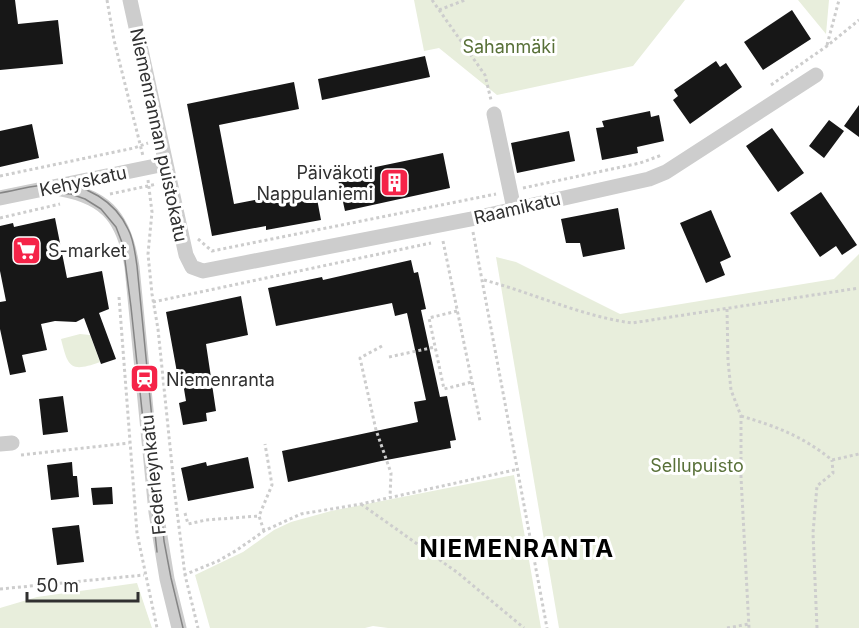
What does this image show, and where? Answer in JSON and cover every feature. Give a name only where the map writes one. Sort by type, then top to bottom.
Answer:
[{"type":"street","name":"Niemenrannan puistokatu","points":[[130,0],[186,255],[192,267]]},
{"type":"street","name":"Raamikatu","points":[[192,267],[203,271],[471,219],[649,179],[666,172],[816,75]]},
{"type":"street","points":[[494,114],[514,209]]},
{"type":"street","name":"Kehyskatu","points":[[0,198],[165,164]]},
{"type":"street","name":"Federleynkatu","points":[[50,187],[75,190],[103,206],[120,225],[128,243],[159,532],[179,628]]},
{"type":"path","points":[[106,0],[146,168],[152,212],[148,254],[185,575],[198,628]]},
{"type":"path","points":[[432,0],[485,75],[494,114]]},
{"type":"path","points":[[439,10],[465,0]]},
{"type":"path","points":[[827,46],[839,0]]},
{"type":"path","points":[[771,85],[827,46],[859,20]]},
{"type":"path","points":[[0,176],[160,141]]},
{"type":"path","points":[[197,231],[199,241],[212,251],[510,191],[640,163],[666,154]]},
{"type":"path","points":[[464,236],[474,234],[484,280],[547,628]]},
{"type":"path","points":[[453,238],[443,241],[480,421]]},
{"type":"path","points":[[154,302],[432,243]]},
{"type":"path","points":[[484,280],[609,320],[632,323],[859,288]]},
{"type":"path","points":[[119,290],[119,316],[137,534],[157,628]]},
{"type":"path","points":[[727,309],[731,390],[741,416],[741,477],[749,626],[727,628]]},
{"type":"path","points":[[457,312],[429,318],[444,389],[472,382]]},
{"type":"path","points":[[382,346],[360,358],[376,430],[390,473],[390,497]]},
{"type":"path","points":[[389,357],[435,346]]},
{"type":"path","points":[[741,416],[782,428],[815,446],[832,460]]},
{"type":"path","points":[[9,448],[129,443]]},
{"type":"path","points":[[264,531],[259,516],[272,485],[265,444]]},
{"type":"path","points":[[832,460],[859,454]]},
{"type":"path","points":[[817,628],[813,533],[817,486],[832,473],[832,460]]},
{"type":"path","points":[[185,575],[237,550],[264,531],[301,514],[361,504],[519,469]]},
{"type":"path","points":[[361,504],[458,573],[524,628]]},
{"type":"path","points":[[185,513],[188,524],[206,520],[259,516]]},
{"type":"path","points":[[0,589],[145,575]]},
{"type":"green space","name":"Sahanmäki","points":[[414,0],[685,0],[633,66],[497,95],[439,48],[424,51]]},
{"type":"green space","points":[[798,0],[829,0],[826,34]]},
{"type":"green space","name":"Sellupuisto","points":[[859,254],[859,628],[559,628],[496,257],[516,262],[620,314],[834,279]]},
{"type":"green space","points":[[80,334],[90,335],[100,362],[76,367],[69,361],[61,339]]},
{"type":"green space","points":[[514,475],[541,628],[388,628],[373,626],[365,628],[210,628],[195,575],[243,552],[274,530],[291,522],[331,511]]},
{"type":"green space","points":[[137,583],[152,628],[0,628],[0,608],[37,597]]},
{"type":"building","points":[[0,0],[15,0],[18,24],[58,20],[63,64],[0,70]]},
{"type":"building","points":[[792,10],[811,39],[763,70],[744,42]]},
{"type":"building","points":[[425,56],[430,77],[322,100],[318,79]]},
{"type":"building","points":[[716,61],[720,67],[726,63],[742,87],[690,124],[673,100],[678,96],[674,90]]},
{"type":"building","points":[[294,82],[299,109],[219,125],[234,204],[315,188],[321,220],[266,230],[266,226],[212,236],[187,104]]},
{"type":"building","points":[[859,105],[859,137],[844,126]]},
{"type":"building","points":[[650,111],[651,117],[659,115],[664,141],[637,147],[638,153],[602,160],[596,128],[604,127],[602,121]]},
{"type":"building","points":[[829,120],[844,131],[824,158],[809,146]]},
{"type":"building","points":[[32,124],[39,158],[0,167],[0,131]]},
{"type":"building","points":[[772,128],[804,173],[778,192],[746,146]]},
{"type":"building","points":[[569,131],[575,161],[517,173],[511,143]]},
{"type":"building","name":"Päiväkoti Nappulaniemi","points":[[443,153],[450,188],[345,211],[337,175]]},
{"type":"building","points":[[821,192],[857,245],[842,255],[836,246],[820,257],[790,213]]},
{"type":"building","points":[[618,208],[625,249],[583,257],[580,243],[566,243],[561,219]]},
{"type":"building","points":[[711,210],[731,257],[720,262],[725,275],[706,283],[680,223]]},
{"type":"building","points":[[55,218],[67,278],[102,271],[109,309],[99,313],[116,359],[101,364],[84,318],[76,322],[55,321],[41,324],[47,350],[22,355],[26,372],[10,375],[0,329],[0,302],[6,301],[0,271],[0,226],[13,223],[14,227]]},
{"type":"building","points":[[411,260],[414,273],[418,272],[426,309],[421,310],[440,397],[447,396],[456,440],[450,441],[451,448],[288,482],[282,451],[418,422],[414,402],[426,400],[407,313],[395,316],[392,303],[276,326],[268,288],[322,277],[323,280]]},
{"type":"building","points":[[241,296],[248,335],[206,344],[216,411],[206,413],[207,421],[183,425],[179,403],[186,401],[182,377],[178,378],[166,312]]},
{"type":"building","points":[[63,396],[68,432],[43,435],[39,399]]},
{"type":"building","points":[[248,457],[254,488],[188,501],[181,468],[206,462],[207,466]]},
{"type":"building","points":[[72,462],[73,476],[77,476],[79,497],[51,500],[47,465]]},
{"type":"building","points":[[112,487],[113,504],[93,505],[91,488]]},
{"type":"building","points":[[79,525],[84,562],[57,565],[52,528]]},
{"type":"tram line","points":[[0,193],[49,184],[78,187],[107,202],[122,219],[130,233],[137,266],[164,541],[183,628]]},
{"type":"tram line","points":[[58,193],[71,194],[85,199],[101,209],[116,227],[123,245],[157,552]]},
{"type":"place","name":"Päiväkoti Nappulaniemi","points":[[394,182]]},
{"type":"place","name":"S-market","points":[[27,250]]},
{"type":"place","name":"Niemenranta","points":[[145,379]]},
{"type":"district","name":"NIEMENRANTA","points":[[517,548]]}]
